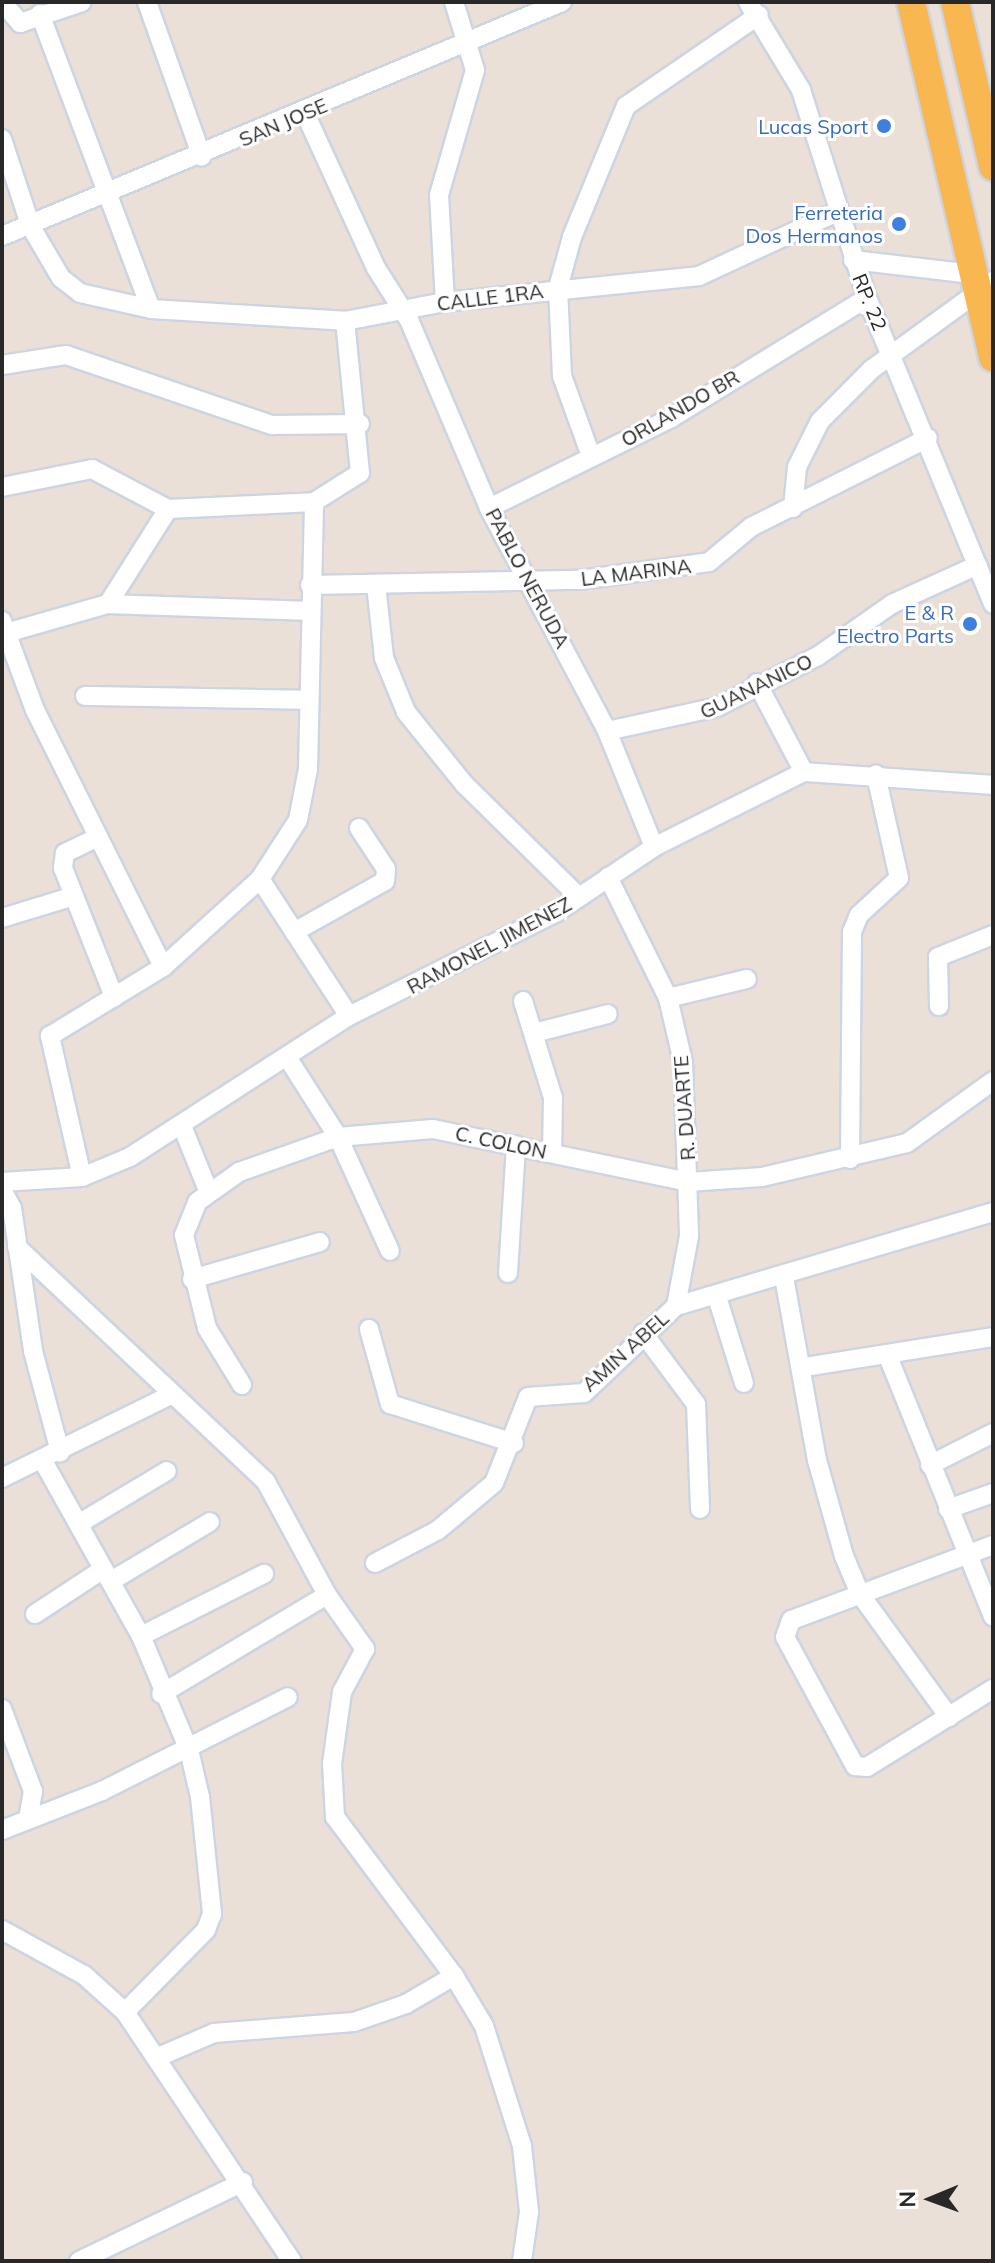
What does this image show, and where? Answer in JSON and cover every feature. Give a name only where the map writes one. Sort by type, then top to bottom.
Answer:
[{"type":"main road","points":[[911,2],[981,282],[993,358]]},
{"type":"main road","points":[[955,2],[993,167]]},
{"type":"street","points":[[2,2],[9,26],[82,2]]},
{"type":"street","points":[[147,2],[202,157]]},
{"type":"street","points":[[445,302],[438,208],[473,92],[469,45],[454,2]]},
{"type":"street","name":"SAN JOSE","points":[[2,236],[202,157],[469,45],[562,2]]},
{"type":"street","points":[[591,456],[562,376],[558,288],[626,106],[753,8]]},
{"type":"street","name":"RP. 22","points":[[753,8],[801,90],[837,212],[867,298],[928,438],[993,604]]},
{"type":"street","points":[[40,14],[113,192],[151,309]]},
{"type":"street","name":"PABLO NERUDA","points":[[305,113],[401,310],[489,508],[607,731],[654,847]]},
{"type":"street","name":"CALLE 1RA","points":[[2,139],[31,227],[61,278],[80,293],[151,309],[345,321],[445,302],[715,273],[837,212]]},
{"type":"street","points":[[853,260],[981,282]]},
{"type":"street","points":[[793,508],[804,445],[845,393],[981,282]]},
{"type":"street","name":"ORLANDO BR","points":[[489,508],[671,418],[867,298]]},
{"type":"street","points":[[2,487],[92,469],[168,509],[314,502],[360,473],[360,424],[345,321]]},
{"type":"street","points":[[2,365],[66,355],[272,425],[360,424]]},
{"type":"street","name":"LA MARINA","points":[[310,585],[530,582],[709,562],[751,527],[928,438]]},
{"type":"street","points":[[82,1177],[50,1036],[163,967],[260,879],[298,820],[309,700],[314,502]]},
{"type":"street","points":[[108,604],[168,509]]},
{"type":"street","name":"GUANANICO","points":[[607,731],[704,713],[757,683],[818,656],[892,604],[978,565]]},
{"type":"street","points":[[376,585],[384,658],[410,719],[579,897]]},
{"type":"street","points":[[163,967],[98,837],[4,627],[108,604],[310,611]]},
{"type":"street","points":[[757,683],[804,772]]},
{"type":"street","points":[[85,696],[309,700]]},
{"type":"street","name":"RAMONEL JIMENEZ","points":[[2,1182],[82,1177],[182,1126],[349,1016],[579,897],[654,847],[804,772],[993,785]]},
{"type":"street","points":[[850,1159],[852,932],[856,919],[899,878],[876,775]]},
{"type":"street","points":[[294,932],[385,881],[386,869],[359,828]]},
{"type":"street","points":[[98,837],[63,858],[74,896],[114,997]]},
{"type":"street","name":"R. DUARTE","points":[[608,877],[668,998],[683,1066],[688,1249],[676,1306]]},
{"type":"street","points":[[260,879],[349,1016]]},
{"type":"street","points":[[2,918],[74,896]]},
{"type":"street","points":[[939,1006],[938,957],[993,935]]},
{"type":"street","points":[[668,998],[747,979]]},
{"type":"street","points":[[523,1001],[553,1098],[552,1153]]},
{"type":"street","points":[[534,1033],[608,1014]]},
{"type":"street","points":[[287,1057],[338,1137],[390,1251]]},
{"type":"street","name":"C. COLON","points":[[208,1190],[338,1137],[460,1130],[688,1182],[762,1177],[850,1159],[907,1143],[993,1081]]},
{"type":"street","points":[[182,1126],[208,1190],[184,1235],[192,1279],[207,1328],[242,1385]]},
{"type":"street","points":[[508,1273],[516,1145]]},
{"type":"street","points":[[2,1190],[13,1256],[60,1452]]},
{"type":"street","name":"AMIN ABEL","points":[[375,1563],[438,1530],[494,1483],[514,1443],[528,1397],[584,1393],[643,1333],[676,1306],[717,1297],[993,1212]]},
{"type":"street","points":[[192,1279],[320,1242]]},
{"type":"street","points":[[13,1256],[266,1482],[327,1595],[365,1651],[342,1692],[332,1764],[335,1817],[454,1976],[484,2026],[522,2146],[529,2212],[522,2261]]},
{"type":"street","points":[[784,1277],[805,1367],[826,1501],[860,1594],[949,1717]]},
{"type":"street","points":[[717,1297],[744,1383]]},
{"type":"street","points":[[369,1329],[390,1404],[514,1443]]},
{"type":"street","points":[[643,1333],[694,1399],[700,1509]]},
{"type":"street","points":[[805,1367],[993,1337]]},
{"type":"street","points":[[887,1354],[993,1616]]},
{"type":"street","points":[[2,1478],[43,1461],[171,1395]]},
{"type":"street","points":[[930,1465],[993,1433]]},
{"type":"street","points":[[43,1461],[141,1636],[161,1694],[189,1750],[212,1914],[206,1930],[125,2012]]},
{"type":"street","points":[[80,1523],[167,1471]]},
{"type":"street","points":[[948,1509],[993,1493]]},
{"type":"street","points":[[35,1614],[210,1522]]},
{"type":"street","points":[[993,1545],[791,1620],[785,1632],[851,1765],[867,1767],[993,1689]]},
{"type":"street","points":[[141,1636],[264,1574]]},
{"type":"street","points":[[161,1694],[327,1595]]},
{"type":"street","points":[[2,1830],[189,1750],[288,1697]]},
{"type":"street","points":[[2,1709],[33,1791],[28,1818]]},
{"type":"street","points":[[2,1930],[84,1975],[125,2012],[243,2182],[292,2261]]},
{"type":"street","points":[[158,2057],[214,2033],[354,2022],[454,1976]]},
{"type":"street","points":[[79,2261],[243,2182]]},
{"type":"place","name":"Lucas Sport","points":[[884,126]]},
{"type":"place","name":"Ferreteria Dos Hermanos","points":[[899,224]]},
{"type":"place","name":"E & R Electro Parts","points":[[970,624]]}]
